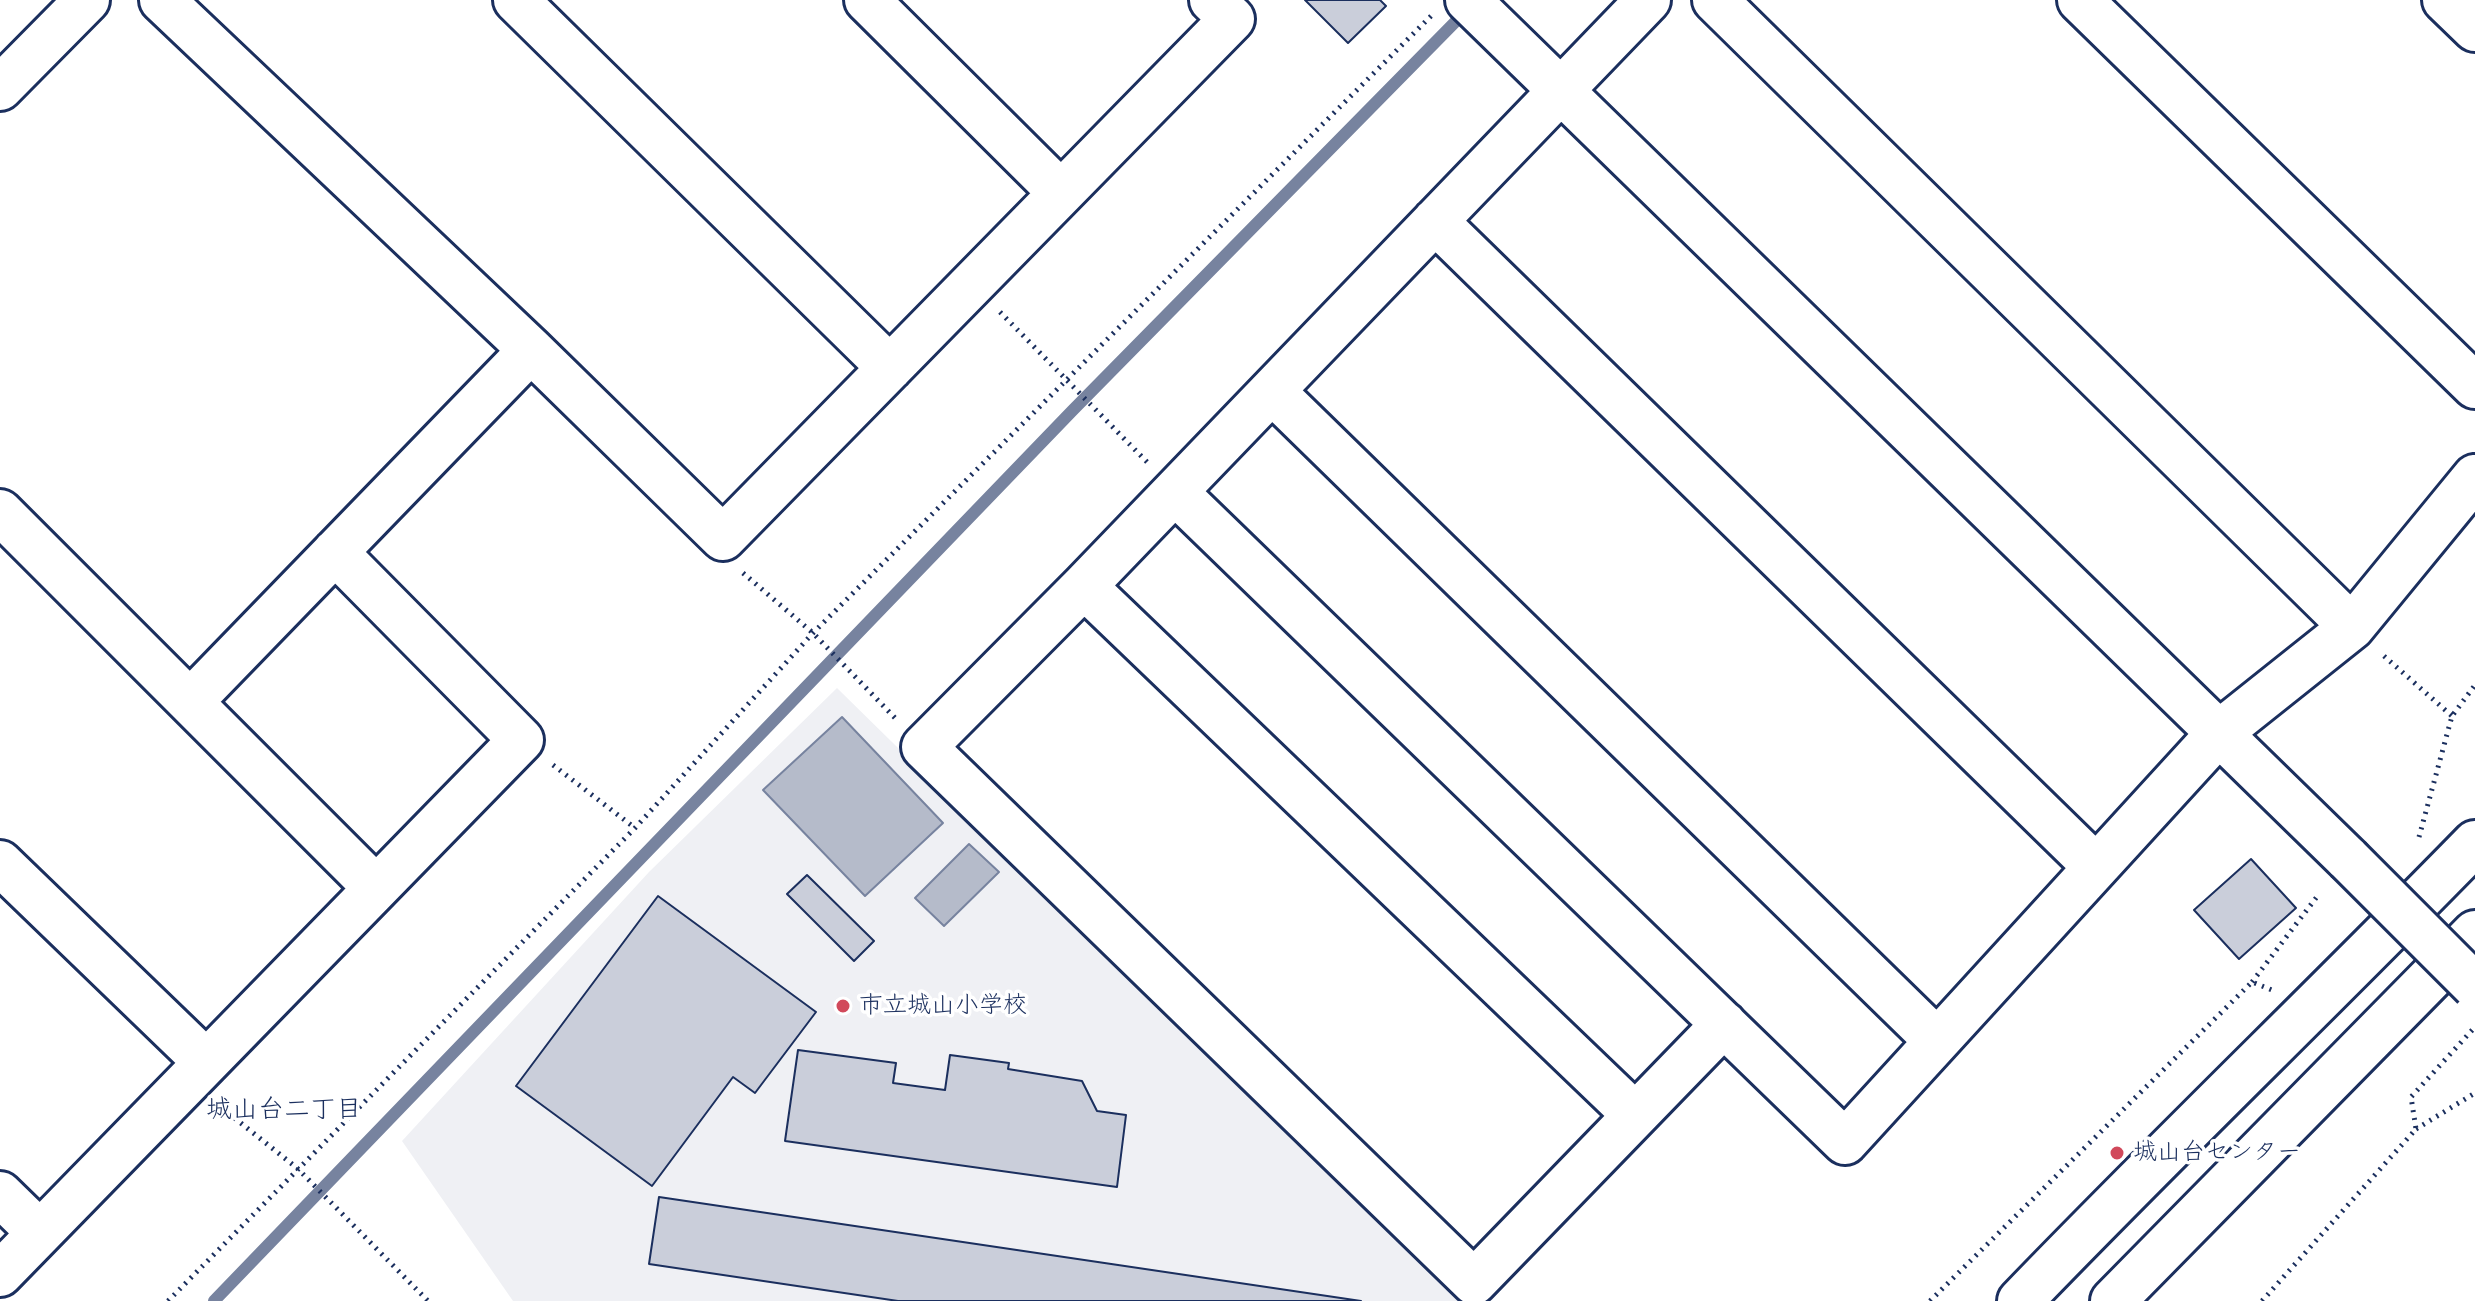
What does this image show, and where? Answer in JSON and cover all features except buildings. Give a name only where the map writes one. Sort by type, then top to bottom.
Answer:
[{"type":"street","points":[[0,88],[87,0]]},
{"type":"street","points":[[162,0],[531,350],[723,538],[1232,19],[1212,0]]},
{"type":"street","points":[[516,0],[890,368]]},
{"type":"street","points":[[867,0],[1061,193]]},
{"type":"street","points":[[1648,0],[1084,586],[924,747],[1474,1282],[1724,1024]]},
{"type":"street","points":[[1715,0],[2352,627]]},
{"type":"street","points":[[2080,0],[2475,386]]},
{"type":"street","points":[[2445,0],[2475,29]]},
{"type":"street","points":[[1453,4],[1513,44],[2475,986]]},
{"type":"street","points":[[1435,221],[2096,867]]},
{"type":"street","points":[[190,702],[531,350]]},
{"type":"street","points":[[1272,391],[1937,1041]]},
{"type":"street","points":[[1175,492],[1845,1142],[2219,733],[2352,627],[2475,477]]},
{"type":"street","points":[[0,512],[376,888]]},
{"type":"street","points":[[0,1274],[521,740],[335,552]]},
{"type":"street","points":[[1084,586],[1634,1114]]},
{"type":"street","points":[[2020,1301],[2140,1176],[2356,965],[2475,843]]},
{"type":"street","points":[[0,863],[197,1071]]},
{"type":"street","points":[[2113,1301],[2475,933]]},
{"type":"street","points":[[0,1194],[40,1233]]},
{"type":"path","points":[[168,1301],[635,828],[813,633],[1067,377],[1453,4]]},
{"type":"path","points":[[974,285],[1067,377],[1175,492]]},
{"type":"path","points":[[723,538],[718,552],[813,633],[924,747]]},
{"type":"path","points":[[2352,627],[2452,716]]},
{"type":"path","points":[[2415,851],[2452,716],[2475,685]]},
{"type":"path","points":[[521,740],[635,828]]},
{"type":"path","points":[[1930,1301],[2252,982],[2319,894]]},
{"type":"path","points":[[2252,982],[2283,995]]},
{"type":"path","points":[[2416,1129],[2411,1097],[2475,1026]]},
{"type":"path","points":[[197,1071],[428,1301]]},
{"type":"path","points":[[2262,1301],[2416,1129],[2475,1093]]},
{"type":"shaded area","name":"市立城山小学校","points":[[837,688],[1461,1301],[513,1301],[402,1141],[649,872]]},
{"type":"water","points":[[842,717],[943,823],[865,896],[763,790]]},
{"type":"water","points":[[969,844],[999,872],[944,926],[915,898]]},
{"type":"waterway","points":[[214,1301],[1072,411],[1466,11]]},
{"type":"place","name":"市立城山小学校","points":[[843,1006]]},
{"type":"place","name":"城山台センター","points":[[2117,1153]]},
{"type":"district","name":"城山台二丁目","points":[[284,1110]]}]
